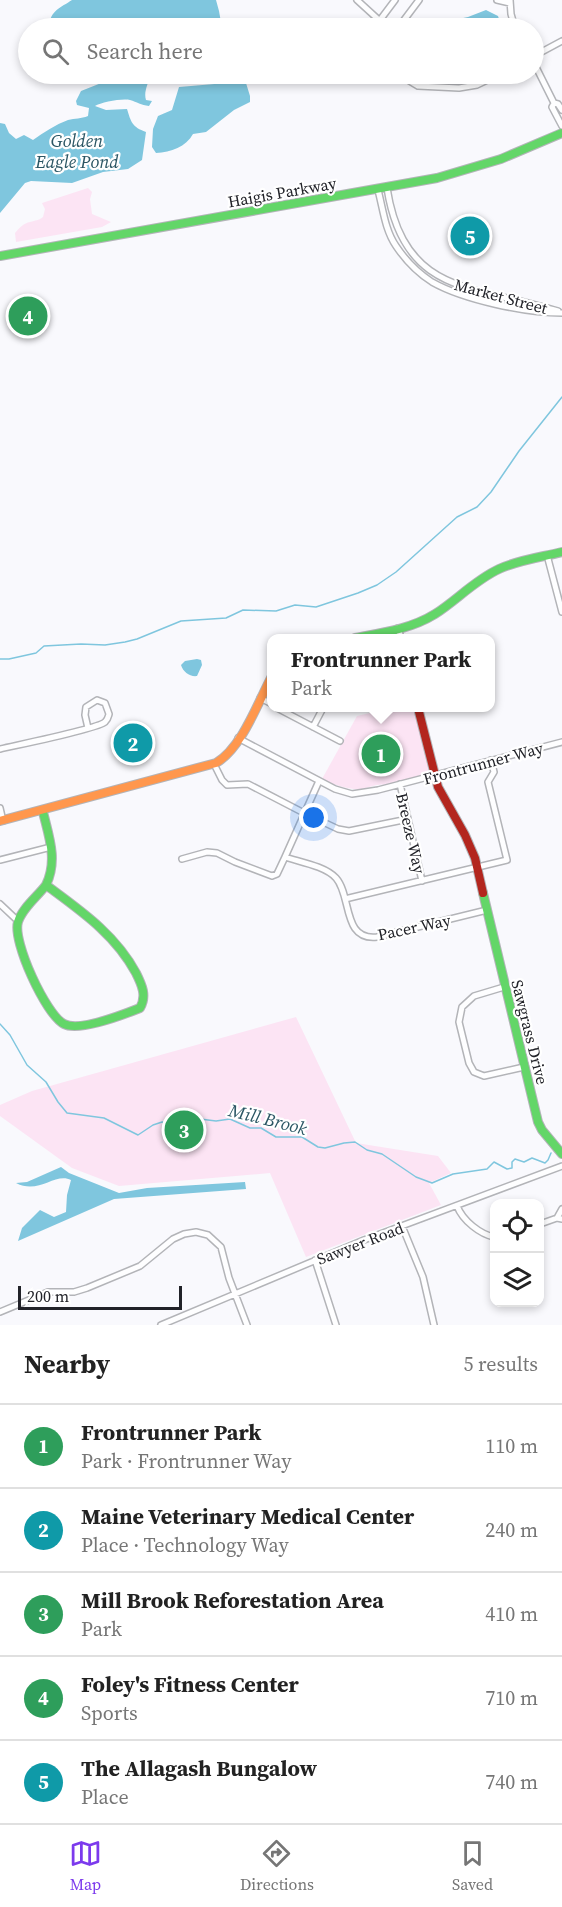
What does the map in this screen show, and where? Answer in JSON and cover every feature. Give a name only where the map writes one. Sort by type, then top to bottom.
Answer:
[{"type":"street","points":[[357,0],[377,18]]},
{"type":"street","points":[[382,18],[395,0]]},
{"type":"street","points":[[406,18],[419,0]]},
{"type":"street","points":[[497,0],[510,1],[512,18]]},
{"type":"street","points":[[544,51],[562,41]]},
{"type":"street","points":[[544,83],[554,103],[558,104],[562,110]]},
{"type":"street","points":[[415,84],[459,88],[481,84]]},
{"type":"street","points":[[554,103],[552,107],[562,126]]},
{"type":"street","name":"Haigis Parkway","points":[[0,256],[437,178],[526,150],[562,133]]},
{"type":"street","name":"Market Street","points":[[387,188],[396,227],[414,255],[428,270],[460,287],[531,303],[562,313]]},
{"type":"street","name":"Market Street","points":[[378,189],[395,245],[406,260],[425,277],[447,289],[485,300],[545,313],[562,313]]},
{"type":"street","points":[[375,634],[410,626],[434,615],[494,570],[562,552]]},
{"type":"street","points":[[547,555],[562,612]]},
{"type":"street","points":[[398,628],[400,634]]},
{"type":"street","points":[[0,808],[2,821],[43,812],[110,791],[214,764],[226,757],[267,685]]},
{"type":"street","points":[[260,698],[267,702]]},
{"type":"street","points":[[0,749],[88,728],[106,721],[109,710],[105,703],[97,700],[86,707],[85,716],[88,728]]},
{"type":"street","points":[[285,712],[340,741]]},
{"type":"street","points":[[313,727],[321,712]]},
{"type":"street","name":"Sawgrass Drive","points":[[419,712],[434,775],[471,849],[477,868],[504,987],[540,1127],[562,1154]]},
{"type":"street","name":"Frontrunner Way","points":[[238,738],[341,792],[352,794],[364,793],[562,742]]},
{"type":"street","points":[[345,899],[507,860],[488,782],[494,772],[491,760]]},
{"type":"street","points":[[214,764],[227,785],[248,784],[338,828],[358,831],[408,819]]},
{"type":"street","points":[[182,859],[207,852],[217,853],[272,876],[279,872],[319,781]]},
{"type":"street","name":"Breeze Way","points":[[400,784],[422,881]]},
{"type":"street","points":[[43,812],[53,868],[46,885],[18,921],[18,937],[44,999],[60,1022],[66,1026],[75,1026],[132,1011],[142,1006],[145,998],[144,991],[117,942],[94,921],[46,885]]},
{"type":"street","points":[[0,860],[51,847]]},
{"type":"street","name":"Pacer Way","points":[[285,857],[331,873],[339,882],[354,928],[372,937],[487,910]]},
{"type":"street","points":[[0,904],[18,921]]},
{"type":"street","points":[[504,987],[471,998],[460,1011],[459,1022],[469,1063],[476,1074],[484,1076],[524,1067]]},
{"type":"street","name":"Sawyer Road","points":[[161,1325],[315,1260],[562,1166]]},
{"type":"street","points":[[457,1206],[461,1214],[476,1228],[490,1235]]},
{"type":"street","points":[[544,1223],[559,1219],[562,1209]]},
{"type":"street","points":[[402,1226],[423,1277],[434,1325]]},
{"type":"street","points":[[0,1312],[48,1292],[74,1292],[87,1288],[140,1266],[173,1239],[196,1232],[208,1234],[221,1247],[227,1272],[248,1325]]},
{"type":"street","points":[[315,1260],[336,1325]]},
{"type":"shaded area","points":[[88,188],[92,192],[90,199],[92,214],[111,222],[102,227],[16,242],[15,233],[20,228],[26,223],[43,217],[45,209],[42,203]]},
{"type":"shaded area","points":[[374,712],[416,712],[429,772],[426,775],[387,785],[362,789],[341,787],[322,779],[357,716]]},
{"type":"shaded area","points":[[296,1017],[356,1143],[438,1156],[451,1173],[429,1183],[441,1205],[306,1257],[270,1173],[119,1186],[72,1168],[0,1116],[0,1105],[32,1091]]},
{"type":"water","points":[[72,0],[216,0],[220,18],[51,18],[59,8]]},
{"type":"water","points":[[486,10],[499,18],[463,18]]},
{"type":"water","name":"Golden Eagle Pond","points":[[99,84],[148,84],[145,96],[146,100],[152,101],[149,106],[127,100],[117,100],[95,106],[106,110],[127,109],[133,124],[146,132],[142,160],[128,169],[103,172],[72,183],[31,181],[25,183],[0,213],[0,123],[5,124],[9,133],[16,139],[24,135],[33,140],[63,122],[88,116],[89,108],[77,105],[76,101],[81,91]]},
{"type":"water","points":[[246,84],[250,102],[234,110],[206,132],[193,134],[178,148],[156,153],[152,147],[153,129],[158,116],[172,110],[179,87]]},
{"type":"water","points":[[201,660],[202,665],[197,676],[187,674],[181,665],[185,661]]},
{"type":"water","points":[[61,1167],[69,1173],[119,1193],[147,1188],[245,1182],[246,1189],[114,1199],[18,1241],[22,1228],[40,1210],[54,1217],[66,1212],[71,1180],[65,1178],[32,1186],[16,1183],[27,1182]]},
{"type":"waterway","points":[[0,659],[36,653],[44,646],[105,645],[125,642],[181,621],[226,618],[243,610],[276,611],[295,605],[316,607],[377,585],[396,572],[457,517],[477,507],[491,492],[519,451],[562,397]]},
{"type":"waterway","name":"Mill Brook","points":[[0,1024],[10,1035],[27,1065],[46,1082],[67,1113],[104,1118],[138,1135],[162,1122],[174,1123],[192,1118],[216,1121],[230,1119],[250,1128],[261,1128],[276,1137],[302,1137],[318,1147],[325,1148],[355,1142],[367,1150],[382,1154],[416,1177],[432,1183],[453,1174],[487,1169],[494,1162],[507,1169],[512,1168],[512,1162],[515,1159],[524,1162],[532,1158],[545,1163],[551,1153]]},
{"type":"traffic: fast","points":[[0,256],[437,178],[501,159],[562,133]]},
{"type":"traffic: fast","points":[[376,634],[396,630],[426,619],[499,569],[562,552]]},
{"type":"traffic: fast","points":[[43,812],[52,858],[50,876],[46,885],[96,924],[128,959],[142,986],[143,999],[140,1008],[91,1024],[71,1026],[64,1024],[48,1007],[25,960],[18,931],[18,922],[23,912],[46,885]]},
{"type":"traffic: fast","points":[[483,893],[538,1122],[562,1154]]},
{"type":"traffic: slow","points":[[0,821],[216,763],[234,747],[267,686]]},
{"type":"traffic: jam","points":[[419,712],[438,787],[475,858],[483,893]]},
{"type":"place","name":"The Allagash Bungalow","points":[[470,236]]},
{"type":"place","name":"Foley's Fitness Center","points":[[28,316]]},
{"type":"place","name":"Maine Veterinary Medical Center","points":[[133,743]]},
{"type":"place","name":"Frontrunner Park","points":[[381,754]]},
{"type":"place","name":"Mill Brook Reforestation Area","points":[[184,1130]]}]
